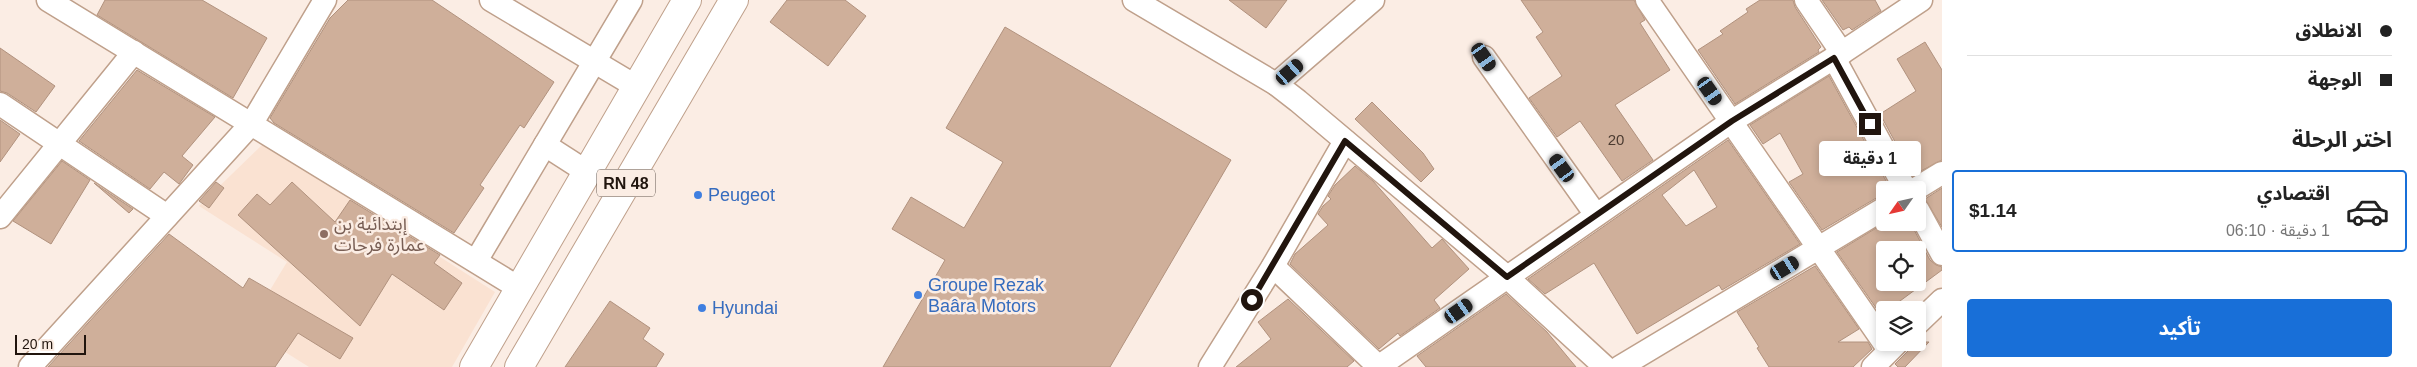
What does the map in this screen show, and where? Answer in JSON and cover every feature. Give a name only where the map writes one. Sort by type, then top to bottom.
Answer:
[{"type":"main road","name":"RN 48","points":[[474,367],[688,0]]},
{"type":"main road","name":"RN 48","points":[[519,367],[734,0]]},
{"type":"street","points":[[48,0],[519,288]]},
{"type":"street","points":[[30,367],[252,123],[325,0]]},
{"type":"street","points":[[491,0],[595,60],[637,87]]},
{"type":"street","points":[[476,261],[631,0]]},
{"type":"street","points":[[1134,0],[1276,84],[1507,277],[1605,367]]},
{"type":"street","points":[[1276,84],[1372,0]]},
{"type":"street","points":[[1646,0],[1732,121],[1818,249],[1876,324]]},
{"type":"street","points":[[1806,0],[1838,56],[1901,181]]},
{"type":"street","points":[[1273,266],[1379,367],[1732,121],[1838,56],[1921,0]]},
{"type":"street","points":[[0,217],[134,52]]},
{"type":"street","points":[[1484,57],[1596,216]]},
{"type":"street","points":[[0,104],[167,216]]},
{"type":"street","points":[[1210,367],[1273,266],[1345,141]]},
{"type":"street","points":[[545,145],[587,172]]},
{"type":"street","points":[[1926,183],[1942,173]]},
{"type":"street","points":[[1620,367],[1876,214]]},
{"type":"street","points":[[1926,225],[1942,254]]},
{"type":"street","points":[[1926,318],[1940,309]]},
{"type":"street","points":[[1873,367],[1888,351]]},
{"type":"shaded area","name":"إبتدائية بن عمارة فرحات","points":[[263,144],[495,292],[452,367],[309,367],[247,328],[287,262],[199,206]]},
{"type":"building","points":[[105,0],[202,0],[267,38],[233,98],[97,15]]},
{"type":"building","points":[[348,0],[432,0],[554,82],[524,128],[520,125],[480,185],[484,188],[454,233],[274,123],[270,118],[330,18]]},
{"type":"building","points":[[787,0],[845,0],[866,16],[828,66],[770,22]]},
{"type":"building","points":[[1229,0],[1287,0],[1266,28]]},
{"type":"building","points":[[1521,0],[1634,0],[1645,20],[1640,23],[1670,70],[1615,105],[1653,160],[1622,181],[1580,121],[1557,137],[1529,98],[1562,76],[1536,37],[1543,32]]},
{"type":"building","points":[[1760,0],[1793,0],[1795,7],[1821,47],[1818,50],[1819,52],[1735,104],[1698,50],[1723,34],[1720,31],[1748,12],[1746,9]]},
{"type":"building","points":[[1822,0],[1875,0],[1881,11],[1852,30],[1849,27],[1843,30]]},
{"type":"building","points":[[1005,27],[1231,160],[1110,367],[883,367],[945,260],[892,229],[911,197],[964,228],[1003,162],[946,128]]},
{"type":"building","points":[[1925,42],[1942,70],[1942,160],[1913,175],[1880,114],[1916,91],[1897,59]]},
{"type":"building","points":[[0,48],[55,86],[36,112],[7,93],[0,91]]},
{"type":"building","points":[[137,70],[215,117],[182,156],[193,165],[179,184],[164,172],[150,189],[79,141]]},
{"type":"building","points":[[1829,76],[1886,181],[1876,181],[1876,198],[1822,230],[1789,182],[1803,174],[1780,133],[1763,144],[1750,125]]},
{"type":"building","points":[[1372,102],[1423,153],[1434,169],[1421,182],[1355,119]]},
{"type":"building","points":[[0,120],[20,134],[0,162]]},
{"type":"building","points":[[1728,140],[1800,244],[1722,290],[1719,285],[1637,334],[1594,263],[1545,294],[1528,279]],"holes":[[[1694,170],[1717,207],[1686,226],[1662,195]]]},
{"type":"building","points":[[62,161],[90,180],[51,244],[13,221]]},
{"type":"building","points":[[1355,166],[1373,181],[1432,248],[1442,239],[1469,269],[1434,300],[1440,308],[1400,336],[1398,333],[1379,349],[1290,264],[1295,254],[1328,225],[1318,214],[1331,199],[1328,196],[1335,185]]},
{"type":"building","points":[[216,182],[224,188],[209,208],[199,201]]},
{"type":"building","points":[[292,182],[335,222],[350,200],[440,255],[434,263],[462,283],[444,310],[392,274],[360,326],[238,215],[257,194],[270,205]]},
{"type":"building","points":[[94,183],[133,209],[129,213]]},
{"type":"building","points":[[1942,188],[1942,227],[1926,201],[1926,198]]},
{"type":"building","points":[[1876,228],[1876,231],[1915,231],[1920,241],[1876,241],[1876,291],[1914,291],[1900,301],[1876,301],[1876,308],[1837,252]]},
{"type":"building","points":[[169,234],[243,288],[249,278],[353,338],[340,359],[298,333],[275,367],[48,367]]},
{"type":"building","points":[[1926,252],[1930,260],[1942,267],[1942,270],[1926,282]]},
{"type":"building","points":[[1815,266],[1859,329],[1838,342],[1868,342],[1872,349],[1853,367],[1769,367],[1737,312]]},
{"type":"building","points":[[1506,294],[1547,332],[1576,367],[1426,367],[1417,356]]},
{"type":"building","points":[[1288,299],[1354,361],[1347,367],[1236,367],[1271,339],[1258,322]]},
{"type":"building","points":[[610,301],[650,328],[643,339],[664,354],[656,367],[565,367]]},
{"type":"building","points":[[1908,351],[1920,351],[1905,367],[1898,367],[1895,364]]},
{"type":"place","name":"Peugeot","points":[[698,195]]},
{"type":"place","name":"إبتدائية بن عمارة فرحات","points":[[324,234]]},
{"type":"place","name":"Groupe Rezak Baâra Motors","points":[[918,295]]},
{"type":"place","name":"Hyundai","points":[[702,308]]},
{"type":"route","points":[[1252,300],[1345,141],[1507,277],[1732,121],[1834,58],[1870,124]]}]
